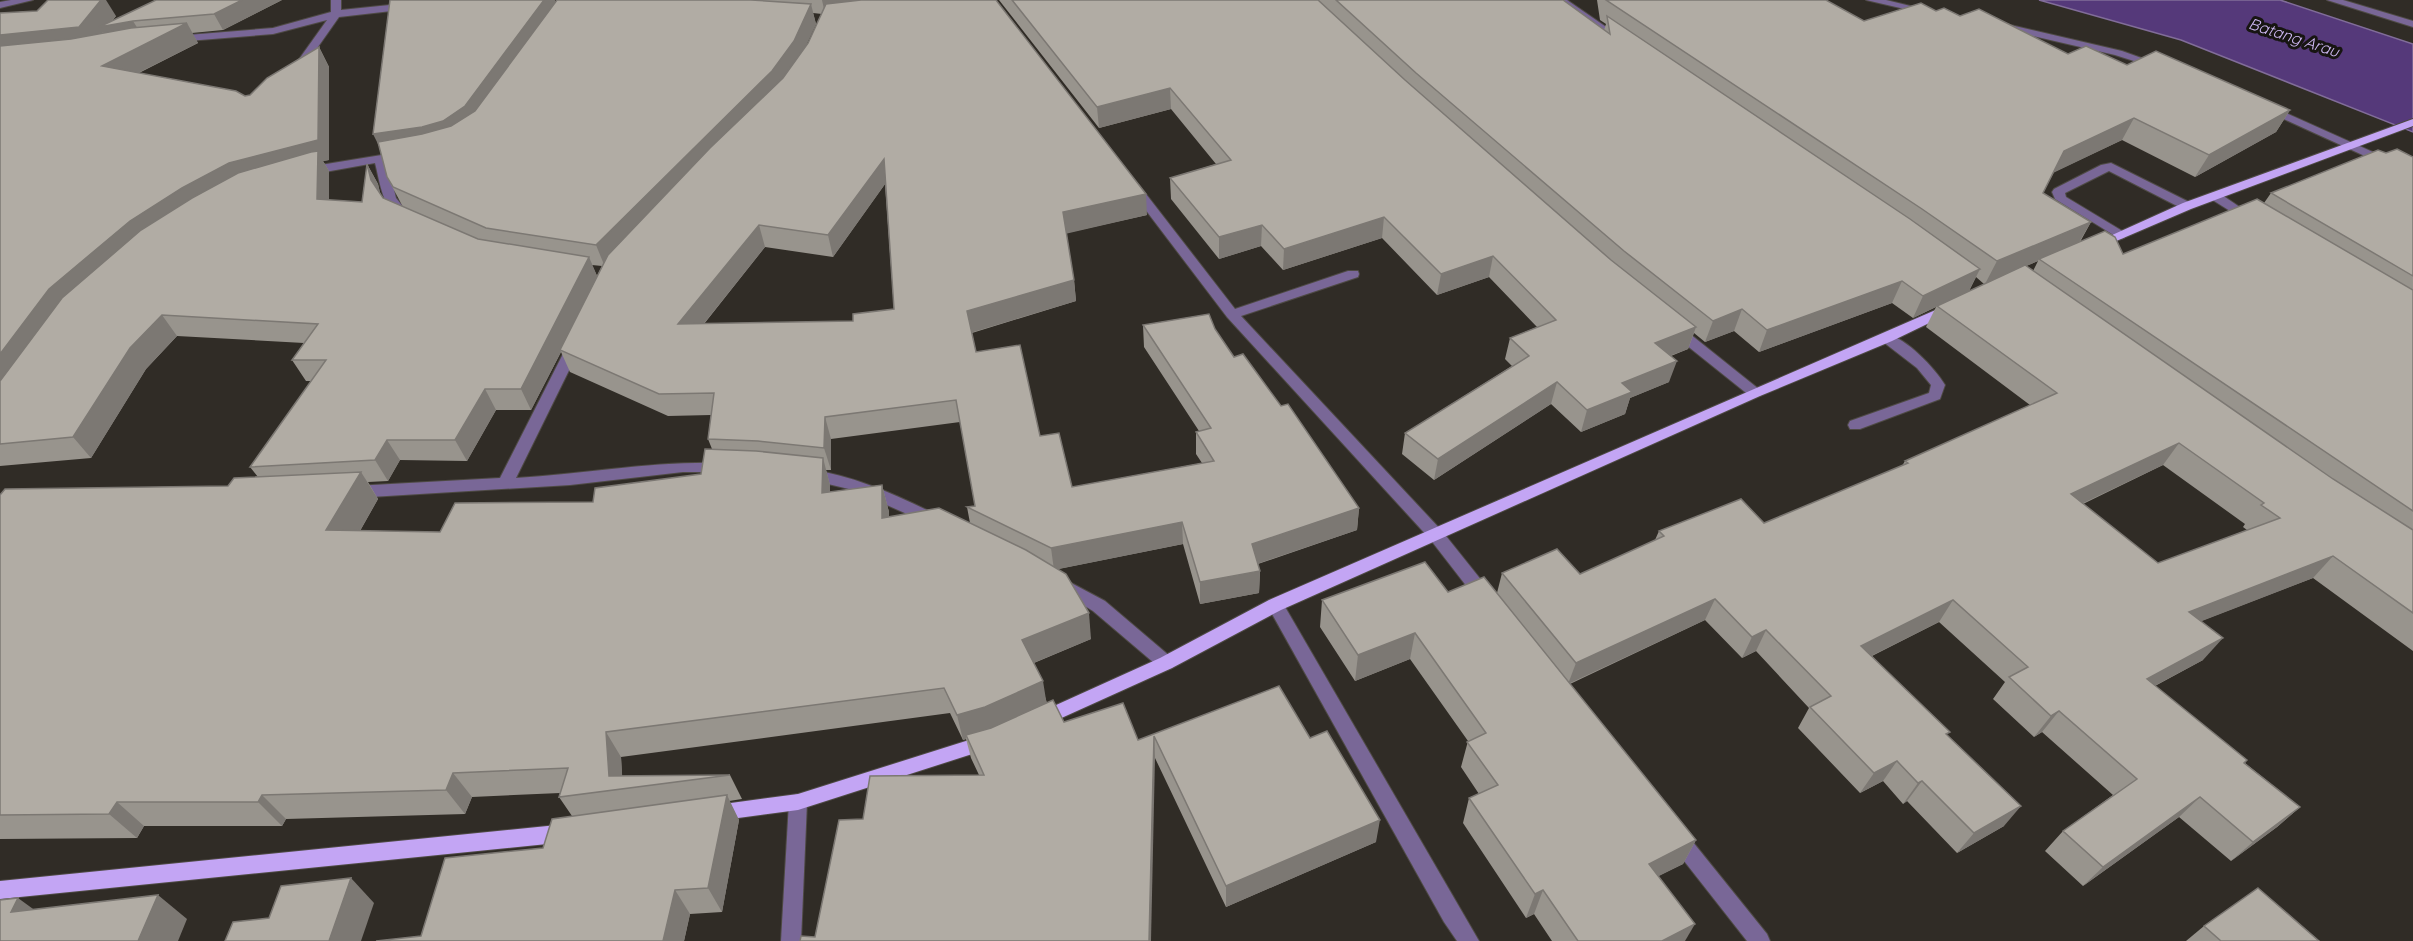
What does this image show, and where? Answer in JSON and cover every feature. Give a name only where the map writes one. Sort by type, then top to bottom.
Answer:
[{"type":"main road","points":[[2079,253],[2187,206],[2413,122]]},
{"type":"main road","points":[[1027,726],[1166,663],[1275,605],[1755,393],[1887,338],[1962,302]]},
{"type":"main road","points":[[704,814],[798,802],[1005,735]]},
{"type":"main road","points":[[0,890],[586,830]]},
{"type":"street","points":[[0,5],[28,0]]},
{"type":"street","points":[[286,80],[301,65],[336,14],[336,0]]},
{"type":"street","points":[[1560,0],[1629,46]]},
{"type":"street","points":[[1871,0],[1935,13]]},
{"type":"street","points":[[2332,0],[2413,24]]},
{"type":"street","points":[[166,40],[273,31],[336,14],[422,4]]},
{"type":"street","points":[[1992,24],[2118,53],[2163,68]]},
{"type":"street","points":[[2256,103],[2360,143],[2413,174]]},
{"type":"street","points":[[292,175],[411,153]]},
{"type":"street","points":[[380,158],[390,199],[399,213],[420,222]]},
{"type":"street","points":[[2120,235],[2061,199],[2058,192],[2105,167],[2111,167],[2187,206]]},
{"type":"street","points":[[1130,181],[1232,314],[1436,535],[1495,609]]},
{"type":"street","points":[[2215,196],[2264,226]]},
{"type":"street","points":[[1232,314],[1353,274]]},
{"type":"street","points":[[1666,321],[1755,393]]},
{"type":"street","points":[[505,484],[582,330]]},
{"type":"street","points":[[1855,425],[1935,396],[1938,385],[1934,378],[1917,361],[1887,338]]},
{"type":"street","points":[[338,493],[570,480],[682,468],[741,469]]},
{"type":"street","points":[[796,473],[837,477],[887,497],[949,528]]},
{"type":"street","points":[[1047,575],[1099,606],[1166,663]]},
{"type":"street","points":[[1275,605],[1451,915],[1470,941]]},
{"type":"street","points":[[791,941],[798,802]]},
{"type":"street","points":[[1664,821],[1760,941]]},
{"type":"water","name":"Batang Arau","points":[[2039,0],[2280,0],[2413,44],[2413,132],[2181,40]]},
{"type":"building","points":[[48,0],[101,0],[79,27],[0,35],[0,13],[37,11]]},
{"type":"building","points":[[156,0],[242,0],[214,14],[133,21],[99,27]]},
{"type":"building","points":[[390,0],[544,0],[465,106],[443,121],[422,127],[373,134]]},
{"type":"building","points":[[557,0],[751,0],[811,4],[794,41],[772,71],[596,245],[486,228],[393,187],[387,177],[378,142],[451,126],[475,111]]},
{"type":"building","points":[[861,0],[996,0],[1146,194],[1063,212],[1074,280],[967,311],[976,352],[1020,345],[1040,436],[1059,433],[1072,487],[1214,461],[1196,432],[1211,428],[1143,325],[1209,314],[1215,329],[1234,357],[1243,354],[1281,406],[1288,404],[1359,508],[1252,544],[1260,571],[1200,582],[1182,522],[1051,548],[967,507],[975,506],[956,400],[825,417],[824,448],[758,441],[708,439],[714,393],[659,394],[560,350],[608,255],[710,148],[783,78],[808,43],[826,4]],"holes":[[[884,159],[894,309],[853,314],[853,321],[678,324],[759,225],[828,235]]]},
{"type":"building","points":[[1012,0],[1318,0],[1405,80],[1611,260],[1696,327],[1655,343],[1677,361],[1622,383],[1632,392],[1587,410],[1557,382],[1438,459],[1405,433],[1529,356],[1510,338],[1556,320],[1493,256],[1441,274],[1384,217],[1284,249],[1262,225],[1219,237],[1170,178],[1231,160],[1170,88],[1097,107]]},
{"type":"building","points":[[1336,0],[1563,0],[1610,34],[1607,16],[1910,219],[1980,269],[1923,296],[1902,281],[1767,330],[1742,309],[1713,321],[1624,251],[1416,73]]},
{"type":"building","points":[[1606,0],[1826,0],[1864,21],[1921,3],[1936,11],[1944,8],[1960,16],[1979,9],[2068,54],[2086,46],[2127,65],[2156,51],[2290,110],[2209,155],[2134,118],[2064,151],[2043,193],[2091,222],[1997,261]]},
{"type":"building","points":[[187,23],[102,66],[236,91],[245,96],[250,95],[267,78],[319,47],[318,140],[229,163],[182,188],[130,221],[49,289],[0,354],[0,46],[71,39],[131,28]]},
{"type":"building","points":[[2397,149],[2413,157],[2413,276],[2271,193],[2378,150],[2386,153]]},
{"type":"building","points":[[318,151],[317,199],[362,202],[367,164],[371,180],[383,198],[478,239],[589,257],[521,389],[485,389],[455,440],[387,440],[375,460],[250,467],[326,360],[292,360],[318,324],[162,315],[130,348],[73,437],[0,444],[0,381],[62,298],[141,230],[192,198],[238,173]]},
{"type":"building","points":[[2257,199],[2413,290],[2413,511],[2039,259],[2105,231],[2115,237],[2123,254]]},
{"type":"building","points":[[2025,265],[2333,479],[2413,530],[2413,613],[2333,556],[2189,612],[2223,638],[2147,679],[2247,760],[2244,763],[2300,807],[2253,842],[2200,797],[2103,867],[2063,831],[2137,779],[2059,711],[2051,716],[2009,677],[2028,667],[1953,600],[1861,646],[1950,732],[1946,734],[2021,806],[1974,833],[1922,781],[1918,783],[1897,761],[1874,773],[1810,707],[1831,696],[1766,630],[1752,637],[1715,599],[1576,663],[1502,573],[1557,549],[1580,574],[1664,536],[1659,531],[1741,499],[1764,523],[1908,463],[1905,461],[2057,393],[1937,306]],"holes":[[[2179,443],[2264,503],[2261,505],[2280,518],[2158,563],[2071,494]]]},
{"type":"building","points":[[705,449],[756,451],[823,458],[822,493],[882,485],[882,518],[939,508],[1026,550],[1066,574],[1089,613],[1022,640],[1043,681],[985,707],[957,715],[944,688],[606,732],[609,776],[730,775],[559,797],[568,768],[453,773],[446,790],[262,795],[258,802],[117,802],[109,814],[0,815],[0,495],[5,489],[228,486],[234,478],[361,472],[326,530],[440,532],[455,503],[593,502],[595,488],[701,474]]},
{"type":"building","points":[[1425,562],[1448,592],[1484,577],[1696,840],[1649,864],[1695,924],[1662,941],[1578,941],[1543,890],[1535,894],[1469,798],[1498,785],[1467,742],[1486,733],[1415,633],[1358,655],[1322,600]]},
{"type":"building","points":[[1279,686],[1310,738],[1327,731],[1380,820],[1226,886],[1154,736],[1149,941],[800,941],[801,936],[815,937],[839,820],[863,819],[870,776],[984,775],[966,735],[991,728],[1053,700],[1064,722],[1123,703],[1138,740]]},
{"type":"building","points":[[727,795],[708,888],[675,890],[663,941],[376,941],[421,936],[445,858],[543,848],[552,819]]},
{"type":"building","points":[[351,878],[329,941],[225,941],[233,922],[269,918],[281,886]]},
{"type":"building","points":[[2258,888],[2319,941],[2221,941],[2204,926]]},
{"type":"building","points":[[158,895],[138,941],[0,941],[0,900],[18,898],[11,912]]}]
